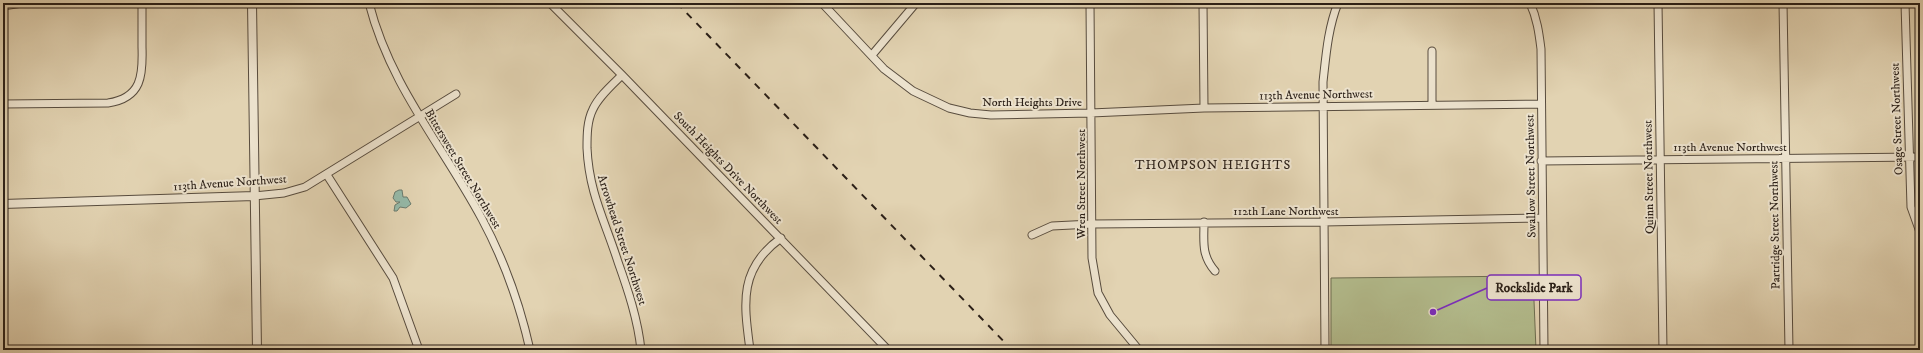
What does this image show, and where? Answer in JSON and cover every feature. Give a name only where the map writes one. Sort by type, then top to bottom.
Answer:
[{"type":"street","points":[[3,6],[22,3]]},
{"type":"street","points":[[3,104],[108,103],[126,97],[139,84],[143,72],[142,3]]},
{"type":"street","points":[[252,3],[257,350]]},
{"type":"street","name":"Bittersweet Street Northwest","points":[[369,3],[377,31],[392,70],[468,195],[496,247],[517,301],[530,350]]},
{"type":"street","name":"South Heights Drive Northwest","points":[[550,3],[781,238],[888,350]]},
{"type":"street","name":"North Heights Drive","points":[[822,3],[884,69],[913,91],[949,108],[970,113],[991,115],[1091,113]]},
{"type":"street","points":[[872,55],[916,3]]},
{"type":"street","name":"Wren Street Northwest","points":[[1090,3],[1092,258],[1098,293],[1110,315],[1139,350]]},
{"type":"street","points":[[1203,3],[1204,108]]},
{"type":"street","points":[[1325,350],[1322,82],[1326,48],[1338,3]]},
{"type":"street","name":"Swallow Street Northwest","points":[[1530,3],[1539,31],[1544,350]]},
{"type":"street","name":"Quinn Street Northwest","points":[[1658,3],[1663,350]]},
{"type":"street","name":"Partridge Street Northwest","points":[[1783,3],[1789,350]]},
{"type":"street","name":"Osage Street Northwest","points":[[1905,3],[1911,211],[1920,232]]},
{"type":"street","points":[[1432,51],[1432,105]]},
{"type":"street","name":"Arrowhead Street Northwest","points":[[622,75],[609,88],[593,110],[587,130],[589,176],[594,196],[618,260],[632,304],[642,350]]},
{"type":"street","name":"113th Avenue Northwest","points":[[3,204],[254,196],[296,190],[327,174],[456,94]]},
{"type":"street","name":"113th Avenue Northwest","points":[[1091,113],[1204,108],[1323,108],[1540,104]]},
{"type":"street","name":"113th Avenue Northwest","points":[[1541,161],[1920,157]]},
{"type":"street","points":[[327,174],[393,278],[419,350]]},
{"type":"street","name":"112th Lane Northwest","points":[[1032,235],[1052,226],[1092,224],[1542,218]]},
{"type":"street","points":[[1204,222],[1204,252],[1207,262],[1214,270]]},
{"type":"street","points":[[750,350],[746,319],[747,283],[754,266],[761,256],[781,238]]},
{"type":"shaded area","points":[[402,190],[403,197],[407,197],[411,204],[406,208],[400,207],[397,211],[394,211],[395,205],[400,202],[396,202],[393,198],[395,192]]},
{"type":"shaded area","points":[[1533,276],[1536,350],[1331,350],[1331,278]]},
{"type":"railway","points":[[677,3],[1012,350]]},
{"type":"place","name":"Rockslide Park","points":[[1433,312]]},
{"type":"district","name":"THOMPSON HEIGHTS","points":[[1213,165]]}]
